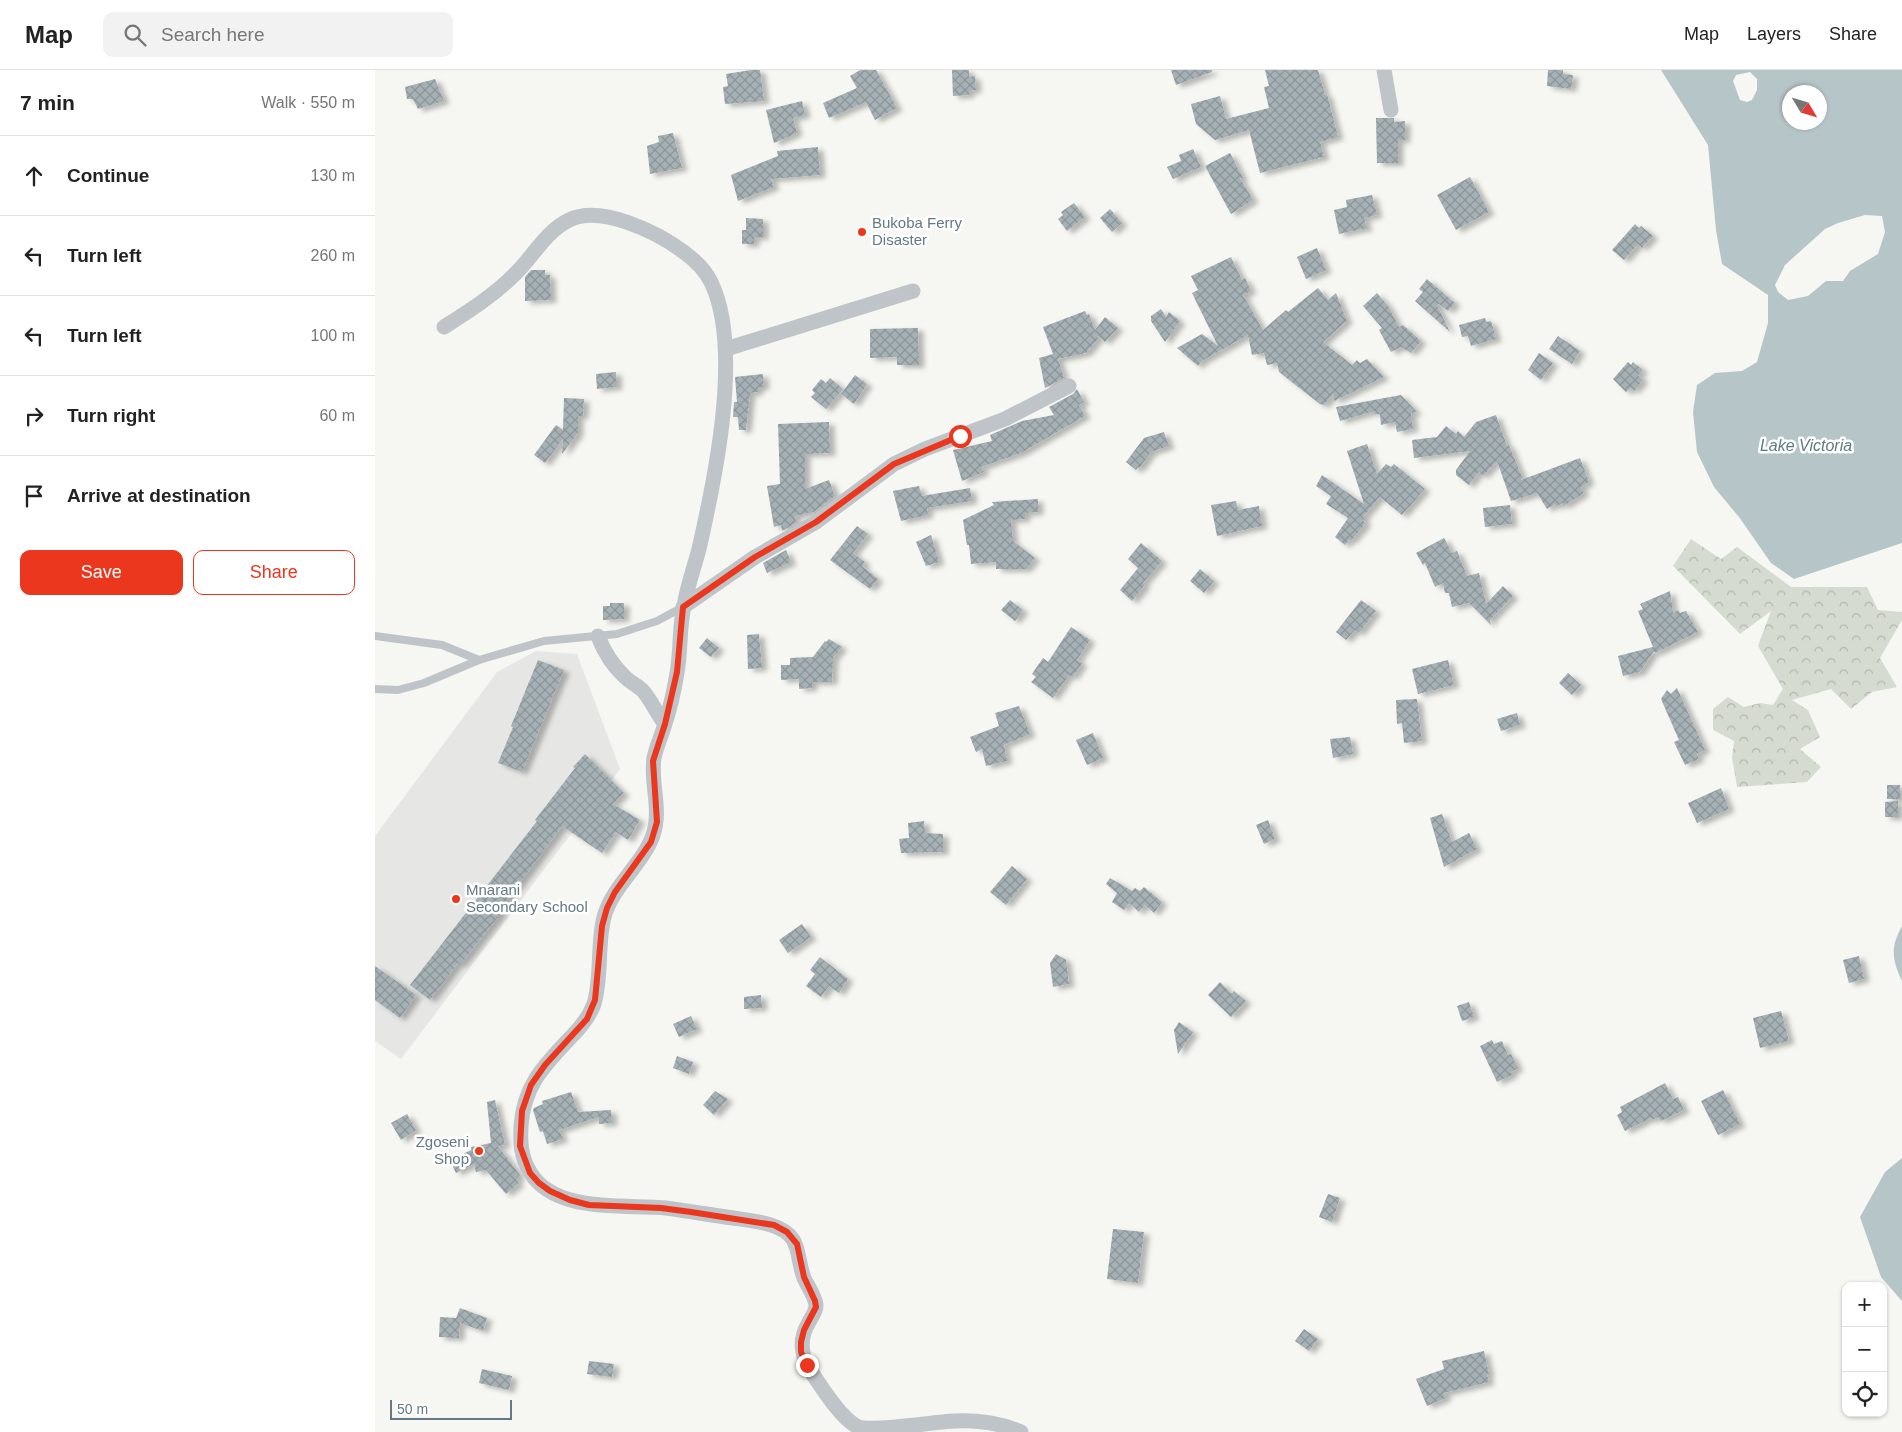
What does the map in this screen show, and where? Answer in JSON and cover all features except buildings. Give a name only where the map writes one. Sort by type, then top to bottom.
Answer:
[{"type":"street","points":[[1384,70],[1391,110]]},
{"type":"street","points":[[444,327],[481,304],[517,272],[548,234],[572,218],[601,216],[619,220],[651,232],[697,262],[710,279],[721,312],[727,349],[723,414],[709,502],[683,607],[677,672],[665,724],[653,761],[657,822],[651,842],[615,892],[607,908],[602,926],[595,1000],[587,1019],[545,1065],[531,1085],[522,1111],[520,1146],[530,1173],[550,1191],[589,1205],[661,1208],[691,1212],[774,1225],[787,1232],[797,1244],[804,1277],[816,1307],[804,1330],[801,1352],[807,1365],[833,1401],[847,1418],[861,1429],[877,1431],[957,1420],[989,1423],[1021,1432]]},
{"type":"street","points":[[727,349],[913,291]]},
{"type":"street","points":[[683,607],[755,557],[816,522],[894,464],[925,449],[1005,419],[1069,386]]},
{"type":"street","points":[[597,636],[609,660],[627,679],[641,688],[665,724]]},
{"type":"lane","points":[[375,689],[398,690],[424,683],[479,660],[544,641],[617,634],[657,621],[683,607]]},
{"type":"lane","points":[[375,636],[442,645],[479,660]]},
{"type":"shaded area","points":[[536,651],[577,654],[620,769],[401,1059],[375,1041],[375,836],[497,672]]},
{"type":"green space","points":[[1691,539],[1721,559],[1737,547],[1791,587],[1867,587],[1878,610],[1902,612],[1902,620],[1880,658],[1897,687],[1872,692],[1851,709],[1831,689],[1792,700],[1808,710],[1820,737],[1800,749],[1821,767],[1807,782],[1737,787],[1732,758],[1734,741],[1713,730],[1713,709],[1728,697],[1744,707],[1760,703],[1773,705],[1783,689],[1758,646],[1771,611],[1740,634],[1673,566]]},
{"type":"water","name":"Lake Victoria","points":[[1661,70],[1902,70],[1902,543],[1794,579],[1771,563],[1739,517],[1714,487],[1697,452],[1693,412],[1697,385],[1715,373],[1742,371],[1757,362],[1768,323],[1768,295],[1722,264],[1716,230],[1708,145]],"holes":[[[1750,72],[1757,79],[1757,90],[1752,100],[1747,102],[1740,100],[1733,81],[1736,75]],[[1865,215],[1882,216],[1885,232],[1878,254],[1850,271],[1843,281],[1826,281],[1808,296],[1788,300],[1778,292],[1775,285],[1785,265],[1825,229]]]},
{"type":"water","points":[[1902,926],[1902,981],[1894,960],[1894,947]]},
{"type":"water","points":[[1902,1158],[1902,1301],[1881,1277],[1860,1217],[1885,1172]]},
{"type":"place","name":"Bukoba Ferry Disaster","points":[[862,232]]},
{"type":"place","name":"Mnarani Secondary School","points":[[456,899]]},
{"type":"place","name":"Zgoseni Shop","points":[[479,1151]]},
{"type":"route","points":[[807,1365],[801,1352],[801,1342],[804,1330],[816,1307],[804,1277],[797,1244],[787,1232],[774,1225],[691,1212],[661,1208],[589,1205],[570,1200],[550,1191],[530,1173],[520,1146],[522,1111],[531,1085],[545,1065],[587,1019],[595,1000],[602,926],[607,908],[615,892],[651,842],[657,822],[653,761],[665,724],[677,672],[683,607],[755,557],[816,522],[894,464],[925,449],[960,436]]}]
